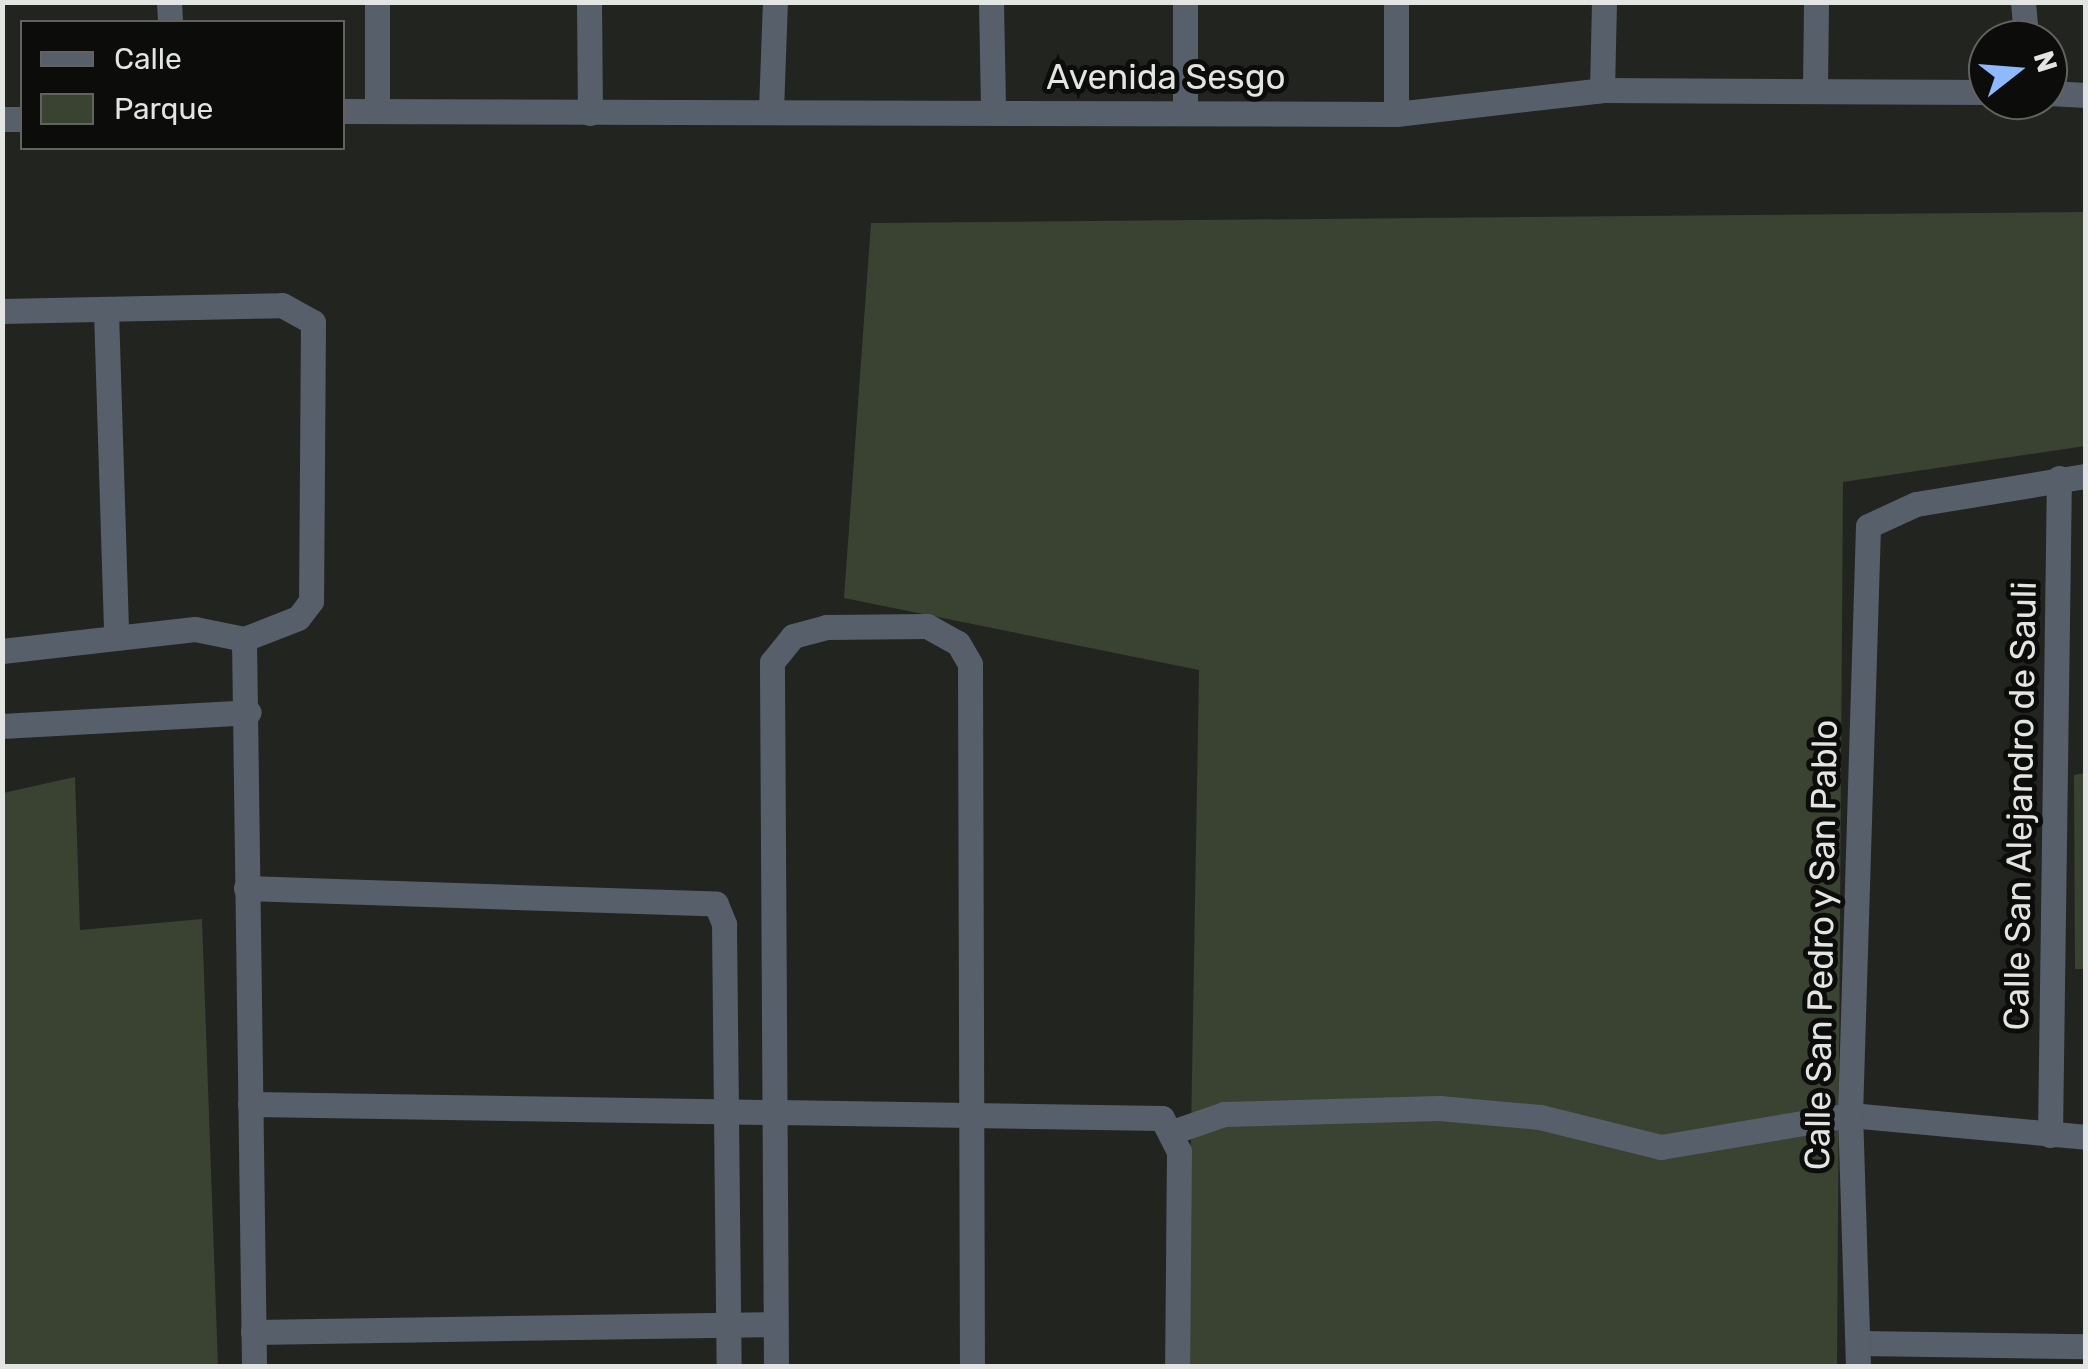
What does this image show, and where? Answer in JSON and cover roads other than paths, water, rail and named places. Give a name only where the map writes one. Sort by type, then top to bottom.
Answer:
[{"type":"street","points":[[377,2],[377,109]]},
{"type":"street","points":[[589,2],[590,113]]},
{"type":"street","points":[[771,110],[775,2]]},
{"type":"street","points":[[992,2],[992,111]]},
{"type":"street","points":[[1185,2],[1185,112]]},
{"type":"street","points":[[1396,2],[1396,114]]},
{"type":"street","points":[[1602,90],[1604,2]]},
{"type":"street","points":[[1814,88],[1816,2]]},
{"type":"street","name":"Avenida Sesgo","points":[[345,111],[1396,114],[1602,90],[1968,92]]},
{"type":"street","points":[[2,311],[282,305],[313,322],[311,601],[298,618],[244,640],[195,628],[2,651]]},
{"type":"street","points":[[106,311],[116,638]]},
{"type":"street","points":[[2059,478],[2086,476]]},
{"type":"street","name":"Calle San Pedro y San Pablo","points":[[1858,1355],[1850,1115],[1868,526],[1916,504],[2059,478]]},
{"type":"street","name":"Calle San Alejandro de Sauli","points":[[2050,1135],[2059,478]]},
{"type":"street","points":[[776,1366],[772,662],[793,636],[826,627],[926,626],[958,643],[970,664],[972,1366]]},
{"type":"street","points":[[244,640],[249,712],[246,888],[254,1366]]},
{"type":"street","points":[[2,726],[249,712]]},
{"type":"street","points":[[246,888],[716,904],[724,924],[722,1108],[729,1366]]},
{"type":"street","points":[[250,1104],[772,1106],[1162,1118],[1175,1130],[1177,1366]]},
{"type":"street","points":[[1175,1130],[1224,1114],[1439,1108],[1540,1117],[1662,1147],[1850,1115],[2086,1136]]},
{"type":"street","points":[[253,1332],[776,1324]]},
{"type":"street","points":[[1858,1355],[2086,1346]]}]
